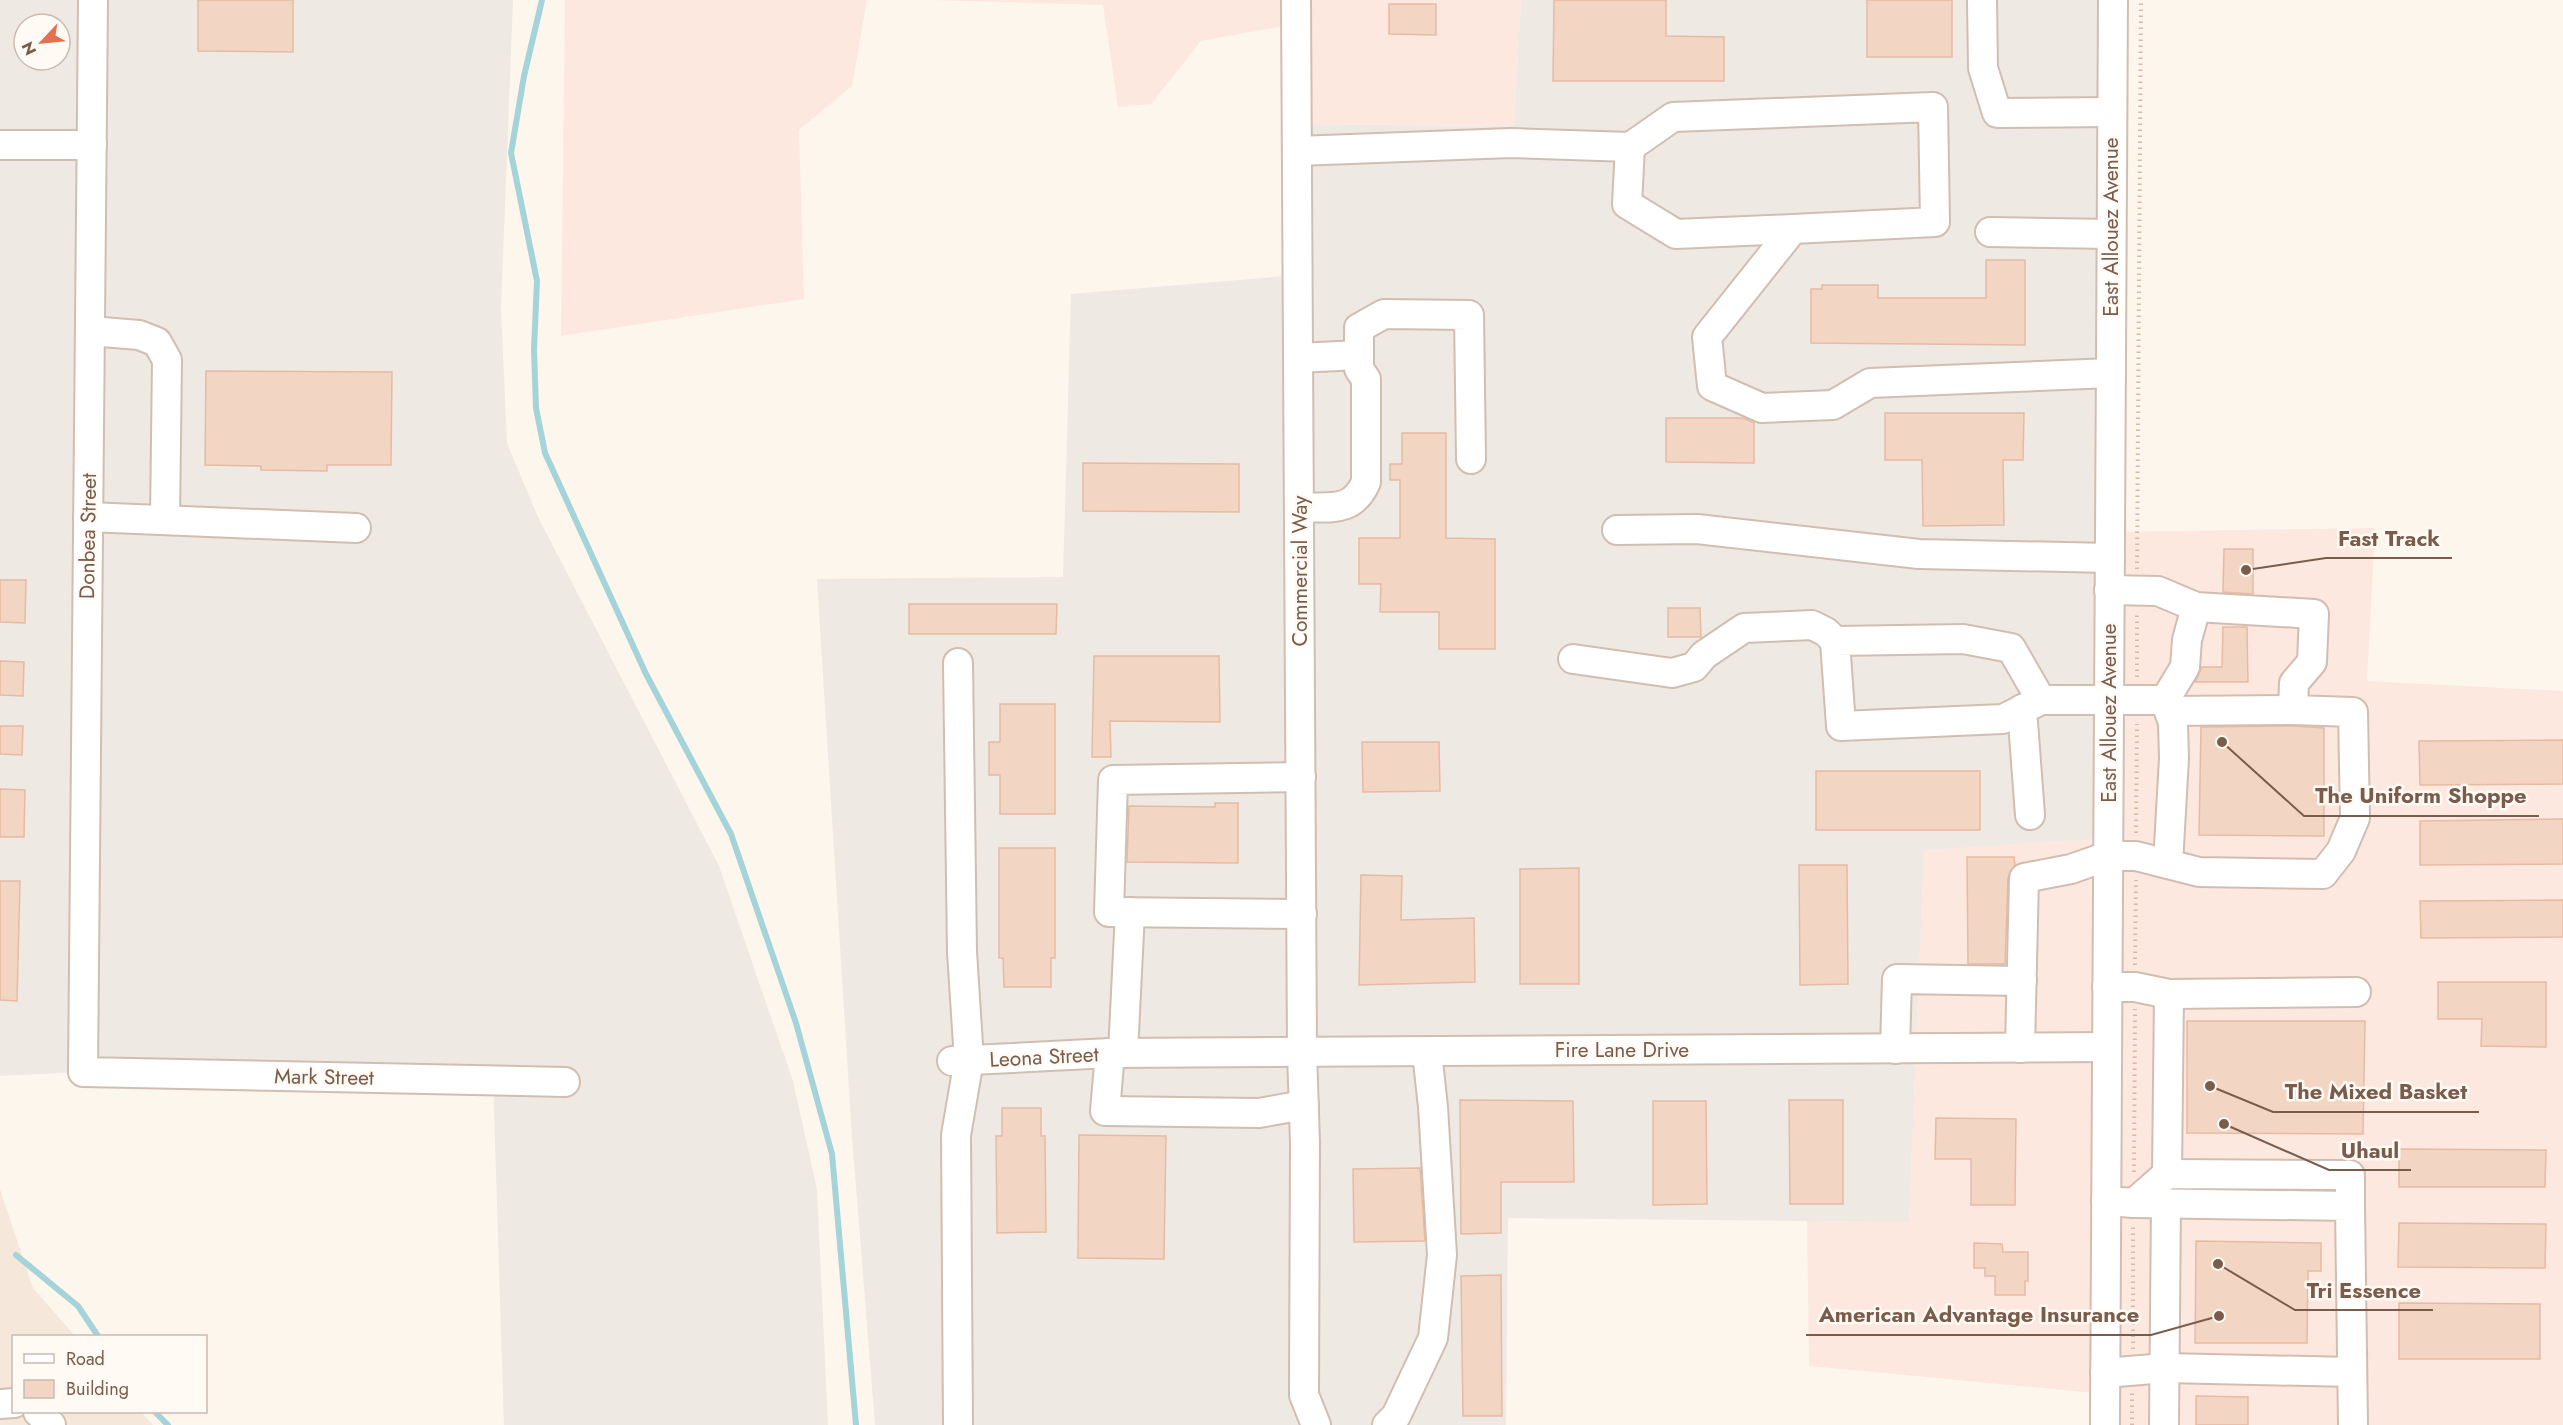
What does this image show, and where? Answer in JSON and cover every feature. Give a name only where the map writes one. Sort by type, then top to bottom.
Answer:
[{"type":"street","name":"Donbea Street","points":[[82,1072],[93,0]]},
{"type":"street","name":"Commercial Way","points":[[1296,0],[1302,1052],[1305,1143],[1304,1395],[1316,1425]]},
{"type":"street","points":[[1982,0],[1983,68],[1997,113],[2112,112]]},
{"type":"street","name":"East Allouez Avenue","points":[[2105,1425],[2105,1373],[2120,1202],[2107,1047],[2113,0]]},
{"type":"street","points":[[1297,151],[1511,143],[1630,147],[1673,117],[1933,107],[1935,222],[1676,234],[1627,204],[1630,147]]},
{"type":"street","points":[[0,145],[92,145]]},
{"type":"street","points":[[1793,230],[1707,337],[1712,386],[1762,408],[1833,405],[1870,383],[2111,373]]},
{"type":"street","points":[[1990,232],[2111,234]]},
{"type":"street","points":[[1299,508],[1350,505],[1360,496],[1366,482],[1359,328],[1384,314],[1470,315],[1471,459]]},
{"type":"street","points":[[90,331],[139,335],[157,342],[167,360],[165,520]]},
{"type":"street","points":[[1298,358],[1362,367]]},
{"type":"street","points":[[88,516],[357,528]]},
{"type":"street","points":[[1617,530],[1697,529],[1919,554],[2110,558]]},
{"type":"street","points":[[2109,590],[2158,591],[2196,607],[2314,614],[2312,662],[2294,683],[2293,710]]},
{"type":"street","points":[[2168,864],[2174,723],[2167,706],[2185,667],[2187,640],[2196,607]]},
{"type":"street","points":[[1573,659],[1672,673],[1694,667],[1704,655],[1743,628],[1812,625],[1826,632],[1835,641],[1841,726],[2003,719],[2032,704],[2109,699],[2167,706],[2353,712],[2355,818],[2341,851],[2323,874],[2199,872],[2136,856],[2108,856],[2071,869],[2024,878],[2020,1048]]},
{"type":"street","points":[[1835,641],[1964,639],[2011,648],[2032,704],[2030,815]]},
{"type":"street","points":[[958,663],[962,952],[961,1061],[956,1135],[958,1425]]},
{"type":"street","points":[[1301,777],[1113,780],[1109,912],[1302,914]]},
{"type":"street","points":[[1130,912],[1123,1053],[1105,1111],[1259,1113],[1304,1105]]},
{"type":"street","points":[[1895,1049],[1897,979],[2022,981]]},
{"type":"street","points":[[2107,987],[2135,987],[2169,994],[2356,992]]},
{"type":"street","points":[[2167,1174],[2169,994]]},
{"type":"street","name":"Fire Lane Drive","points":[[1123,1053],[2107,1047]]},
{"type":"street","points":[[1387,1425],[1396,1416],[1433,1338],[1440,1279],[1442,1255],[1433,1107],[1427,1052]]},
{"type":"street","name":"Leona Street","points":[[961,1061],[1123,1053]]},
{"type":"street","name":"Mark Street","points":[[82,1072],[565,1082]]},
{"type":"street","points":[[2120,1202],[2167,1174],[2350,1175],[2353,1425]]},
{"type":"street","points":[[2120,1202],[2350,1206]]},
{"type":"street","points":[[2164,1425],[2166,1204]]},
{"type":"street","points":[[2105,1373],[2165,1368],[2352,1372]]},
{"type":"street","points":[[39,1413],[51,1425]]},
{"type":"shaded area","points":[[0,0],[513,0],[501,308],[507,443],[538,517],[719,866],[793,1081],[817,1189],[828,1425],[504,1425],[493,1080],[83,1072],[0,1076]]},
{"type":"shaded area","points":[[565,0],[867,0],[852,86],[799,130],[804,299],[561,336]]},
{"type":"shaded area","points":[[931,0],[1521,0],[1514,126],[1297,124],[1296,24],[1201,41],[1151,104],[1118,107],[1103,5]]},
{"type":"shaded area","points":[[1521,0],[2113,0],[2108,838],[1924,850],[1909,1222],[1508,1218],[1506,1425],[875,1425],[852,1137],[817,579],[1063,577],[1071,294],[1298,275],[1297,124],[1514,126]]},
{"type":"shaded area","points":[[2375,528],[2367,681],[2563,691],[2563,1425],[2105,1425],[2105,1394],[1809,1366],[1807,1221],[1909,1222],[1924,850],[2110,532]]},
{"type":"shaded area","points":[[0,1189],[33,1288],[74,1335],[12,1335],[12,1413],[142,1413],[153,1425],[0,1425]]},
{"type":"building","points":[[198,0],[293,0],[293,52],[198,51]]},
{"type":"building","points":[[1554,0],[1666,0],[1666,36],[1724,37],[1724,81],[1553,81]]},
{"type":"building","points":[[1867,0],[1952,0],[1952,57],[1867,57]]},
{"type":"building","points":[[1389,4],[1436,4],[1436,35],[1389,34]]},
{"type":"building","points":[[1986,260],[2025,260],[2025,345],[1811,343],[1811,289],[1822,289],[1822,285],[1878,285],[1878,298],[1986,298]]},
{"type":"building","points":[[206,371],[392,372],[391,465],[327,465],[327,471],[261,470],[261,466],[205,465]]},
{"type":"building","points":[[1885,413],[2024,413],[2023,460],[2003,460],[2004,525],[1923,526],[1922,460],[1885,460]]},
{"type":"building","points":[[1666,418],[1743,418],[1754,423],[1754,463],[1666,462]]},
{"type":"building","points":[[1402,433],[1446,433],[1446,538],[1495,539],[1495,649],[1439,649],[1439,612],[1380,612],[1381,584],[1359,584],[1359,538],[1400,538],[1400,480],[1390,480],[1390,464],[1402,464]]},
{"type":"building","points":[[1083,463],[1239,464],[1239,512],[1083,511]]},
{"type":"building","points":[[2224,549],[2253,549],[2253,594],[2223,592]]},
{"type":"building","points":[[0,580],[26,580],[25,623],[0,622]]},
{"type":"building","points":[[909,604],[1057,604],[1056,634],[909,634]]},
{"type":"building","points":[[1668,608],[1700,608],[1701,637],[1668,637]]},
{"type":"building","points":[[2223,627],[2247,627],[2248,682],[2195,682],[2202,667],[2222,667]]},
{"type":"building","points":[[1094,656],[1219,656],[1220,722],[1110,721],[1111,757],[1092,757]]},
{"type":"building","points":[[0,661],[24,662],[23,696],[0,695]]},
{"type":"building","points":[[1000,704],[1055,704],[1055,814],[1000,814],[1000,775],[989,775],[989,742],[1000,742]]},
{"type":"building","points":[[0,726],[23,726],[22,755],[0,754]]},
{"type":"building","points":[[2201,727],[2324,728],[2324,836],[2199,835]]},
{"type":"building","points":[[2563,740],[2563,784],[2420,785],[2419,741]]},
{"type":"building","points":[[1362,742],[1439,742],[1440,791],[1363,792]]},
{"type":"building","points":[[1816,771],[1980,771],[1980,830],[1816,830]]},
{"type":"building","points":[[0,789],[25,790],[24,837],[0,837]]},
{"type":"building","points":[[1215,803],[1238,803],[1238,863],[1127,862],[1129,806],[1215,807]]},
{"type":"building","points":[[2563,819],[2563,864],[2420,865],[2420,821]]},
{"type":"building","points":[[999,848],[1055,848],[1055,958],[1051,958],[1051,987],[1004,987],[1003,958],[999,958]]},
{"type":"building","points":[[1967,857],[2014,857],[2015,865],[2008,878],[2005,964],[1968,964]]},
{"type":"building","points":[[1799,865],[1847,865],[1848,984],[1800,985]]},
{"type":"building","points":[[1579,868],[1579,984],[1520,984],[1520,869]]},
{"type":"building","points":[[1361,875],[1402,876],[1401,920],[1474,918],[1475,982],[1359,985]]},
{"type":"building","points":[[0,881],[20,881],[17,1001],[0,1000]]},
{"type":"building","points":[[2563,900],[2563,937],[2421,938],[2420,901]]},
{"type":"building","points":[[2438,982],[2546,982],[2546,1047],[2481,1046],[2482,1019],[2438,1019]]},
{"type":"building","points":[[2187,1021],[2365,1021],[2363,1134],[2187,1133]]},
{"type":"building","points":[[1460,1100],[1573,1101],[1574,1182],[1501,1182],[1501,1233],[1461,1234]]},
{"type":"building","points":[[1789,1100],[1843,1100],[1843,1204],[1790,1204]]},
{"type":"building","points":[[1653,1101],[1706,1101],[1707,1204],[1653,1205]]},
{"type":"building","points":[[1002,1108],[1041,1108],[1041,1136],[1045,1136],[1046,1232],[997,1233],[996,1136],[1002,1136]]},
{"type":"building","points":[[1936,1118],[2016,1119],[2015,1205],[1971,1205],[1971,1159],[1935,1159]]},
{"type":"building","points":[[1079,1135],[1166,1136],[1164,1259],[1078,1258]]},
{"type":"building","points":[[2399,1149],[2546,1150],[2545,1187],[2399,1187]]},
{"type":"building","points":[[1420,1168],[1425,1241],[1354,1242],[1353,1169]]},
{"type":"building","points":[[2399,1223],[2546,1224],[2545,1268],[2398,1267]]},
{"type":"building","points":[[2196,1241],[2321,1243],[2321,1271],[2308,1271],[2307,1343],[2195,1343]]},
{"type":"building","points":[[1974,1243],[2002,1244],[2003,1252],[2028,1252],[2028,1281],[2025,1281],[2025,1295],[1995,1295],[1995,1276],[1985,1276],[1985,1268],[1974,1268]]},
{"type":"building","points":[[1501,1275],[1502,1416],[1463,1416],[1461,1276]]},
{"type":"building","points":[[2399,1303],[2540,1304],[2540,1359],[2399,1359]]},
{"type":"building","points":[[2196,1396],[2248,1397],[2248,1425],[2196,1425]]},
{"type":"waterway","points":[[542,0],[524,76],[511,153],[537,281],[534,349],[536,408],[545,453],[646,674],[731,834],[796,1023],[832,1154],[856,1425]]},
{"type":"waterway","points":[[16,1255],[78,1306],[97,1335]]},
{"type":"waterway","points":[[156,1413],[168,1425]]},
{"type":"place","name":"Fast Track","points":[[2246,570]]},
{"type":"place","name":"The Uniform Shoppe","points":[[2222,742]]},
{"type":"place","name":"The Mixed Basket","points":[[2210,1086]]},
{"type":"place","name":"Uhaul","points":[[2224,1124]]},
{"type":"place","name":"Tri Essence","points":[[2218,1264]]},
{"type":"place","name":"American Advantage Insurance","points":[[2219,1316]]}]
